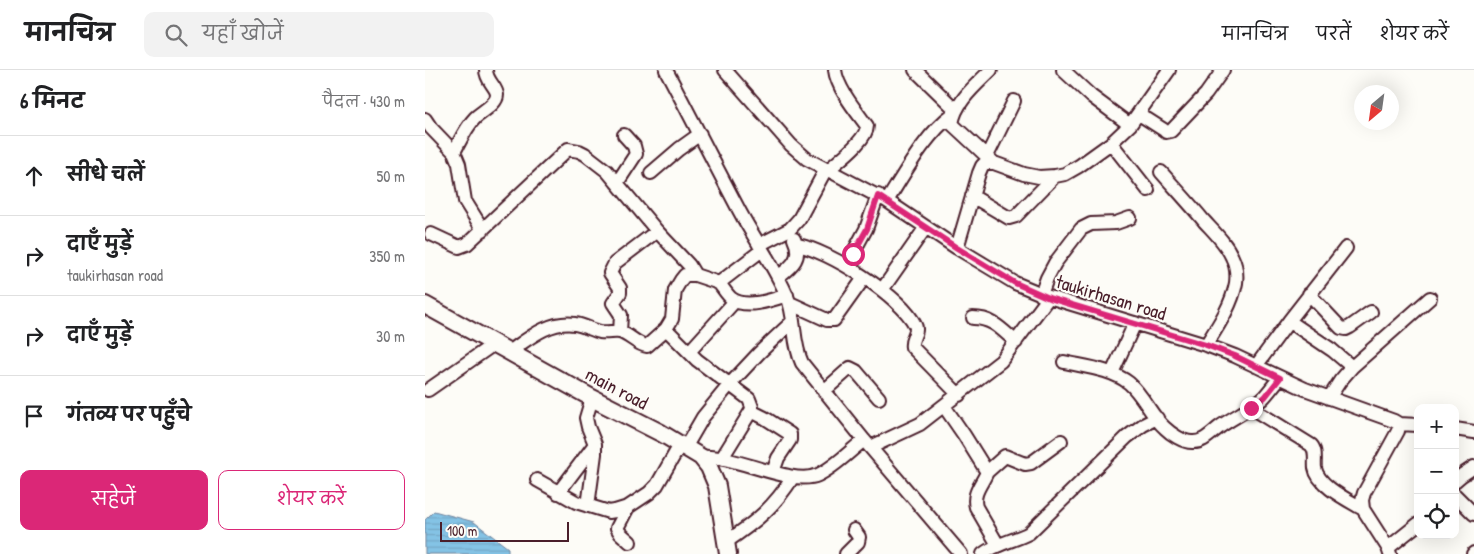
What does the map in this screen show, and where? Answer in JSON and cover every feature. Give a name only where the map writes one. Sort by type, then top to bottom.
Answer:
[{"type":"main road","name":"main road","points":[[425,304],[592,398],[661,433],[701,457],[709,467],[717,486],[727,548]]},
{"type":"street","points":[[454,152],[475,118],[493,103],[497,97],[486,77],[486,70]]},
{"type":"street","points":[[666,70],[741,213],[778,277],[788,299],[797,353],[802,363],[961,554]]},
{"type":"street","name":"taukirhasan road","points":[[725,70],[791,145],[807,159],[882,198],[957,248],[1015,283],[1045,296],[1206,345],[1305,389],[1399,424],[1414,425]]},
{"type":"street","points":[[719,283],[760,248],[789,230],[799,219],[827,170],[861,140],[867,132],[867,126],[845,93],[835,74],[835,70]]},
{"type":"street","points":[[915,70],[955,112]]},
{"type":"street","points":[[846,266],[882,198],[932,134],[955,112],[969,92],[991,70]]},
{"type":"street","points":[[1063,70],[1091,96],[1130,125]]},
{"type":"street","points":[[955,112],[952,124],[990,159],[1024,174],[1039,177],[1055,176],[1065,174],[1079,166],[1111,143],[1139,114],[1169,70]]},
{"type":"street","points":[[1139,114],[1166,132],[1171,130],[1206,94],[1223,70]]},
{"type":"street","points":[[957,248],[982,166],[990,159],[1014,101]]},
{"type":"street","points":[[425,119],[454,152],[459,164],[465,201],[483,230]]},
{"type":"street","points":[[617,183],[636,154],[634,146],[624,134]]},
{"type":"street","points":[[651,173],[700,134]]},
{"type":"street","points":[[1111,143],[1149,190]]},
{"type":"street","points":[[431,234],[463,247],[568,149],[585,154],[607,171],[657,231],[689,265],[695,275]]},
{"type":"street","points":[[1161,172],[1227,248],[1233,259],[1236,283],[1232,296],[1220,322],[1206,345]]},
{"type":"street","points":[[972,196],[1009,218],[1016,216],[1055,176]]},
{"type":"street","points":[[701,457],[722,458],[773,472],[810,477],[818,475],[868,444],[920,424],[1001,361],[1016,342],[1045,296],[1047,278],[1055,263],[1081,228],[1091,224],[1115,222],[1130,218]]},
{"type":"street","points":[[882,290],[926,227]]},
{"type":"street","points":[[778,277],[790,268],[795,260],[797,245],[789,230]]},
{"type":"street","points":[[619,332],[621,315],[613,303],[620,293],[620,288],[610,272],[615,263],[657,231]]},
{"type":"street","points":[[797,245],[807,247],[846,266],[892,297],[916,326],[911,342],[912,347],[959,394]]},
{"type":"street","points":[[1256,366],[1309,294],[1346,248]]},
{"type":"street","points":[[509,352],[538,332],[555,325],[575,324],[601,332],[619,332],[647,346],[666,329],[672,318],[675,290],[685,275],[695,275],[719,283],[730,298],[735,301],[745,304],[788,299],[827,320],[834,320],[864,278]]},
{"type":"street","points":[[1309,294],[1341,328],[1350,327],[1371,312]]},
{"type":"street","points":[[1329,398],[1339,381],[1352,367],[1430,298]]},
{"type":"street","points":[[689,352],[735,301]]},
{"type":"street","points":[[973,318],[983,318],[991,321],[1016,342]]},
{"type":"street","points":[[537,480],[558,493],[588,506],[609,512],[628,507],[649,493],[657,485],[682,446],[730,384],[793,321]]},
{"type":"street","points":[[1289,321],[1332,350],[1352,367]]},
{"type":"street","points":[[1112,373],[1135,323]]},
{"type":"street","points":[[666,329],[697,360],[752,403],[751,411],[722,458]]},
{"type":"street","points":[[428,390],[494,344]]},
{"type":"street","points":[[1064,362],[1112,373],[1129,383],[1144,399],[1167,431],[1186,442],[1198,442],[1208,437],[1221,426],[1251,408],[1265,397],[1280,378]]},
{"type":"street","points":[[824,391],[850,368],[856,371],[879,398]]},
{"type":"street","points":[[588,506],[595,444],[586,418],[592,398]]},
{"type":"street","points":[[943,406],[987,472]]},
{"type":"street","points":[[1251,408],[1311,445],[1314,448],[1315,470],[1323,483],[1363,509]]},
{"type":"street","points":[[751,411],[790,434],[790,440],[778,458],[773,472]]},
{"type":"street","points":[[983,554],[998,545],[1018,539],[1029,533],[1127,437],[1157,418]]},
{"type":"street","points":[[1399,424],[1398,431],[1364,492],[1362,500],[1363,509],[1389,551],[1414,528]]},
{"type":"street","points":[[1459,430],[1474,432]]},
{"type":"street","points":[[998,545],[976,507],[974,500],[977,488],[987,472],[1005,456],[1025,464],[1031,464],[1061,441]]},
{"type":"street","points":[[558,493],[595,444]]},
{"type":"street","points":[[1459,478],[1474,467]]},
{"type":"street","points":[[727,548],[740,533],[772,506],[793,476]]},
{"type":"street","points":[[1459,499],[1474,514]]},
{"type":"street","points":[[628,507],[617,528],[620,534],[630,542]]},
{"type":"street","points":[[846,554],[858,542],[859,537],[854,530]]},
{"type":"water","points":[[434,511],[474,522],[508,548],[508,554],[425,554],[425,520]]},
{"type":"route","points":[[853,254],[867,229],[878,196],[887,200],[957,248],[1015,283],[1041,295],[1206,345],[1235,356],[1280,378],[1265,397],[1251,408]]}]
